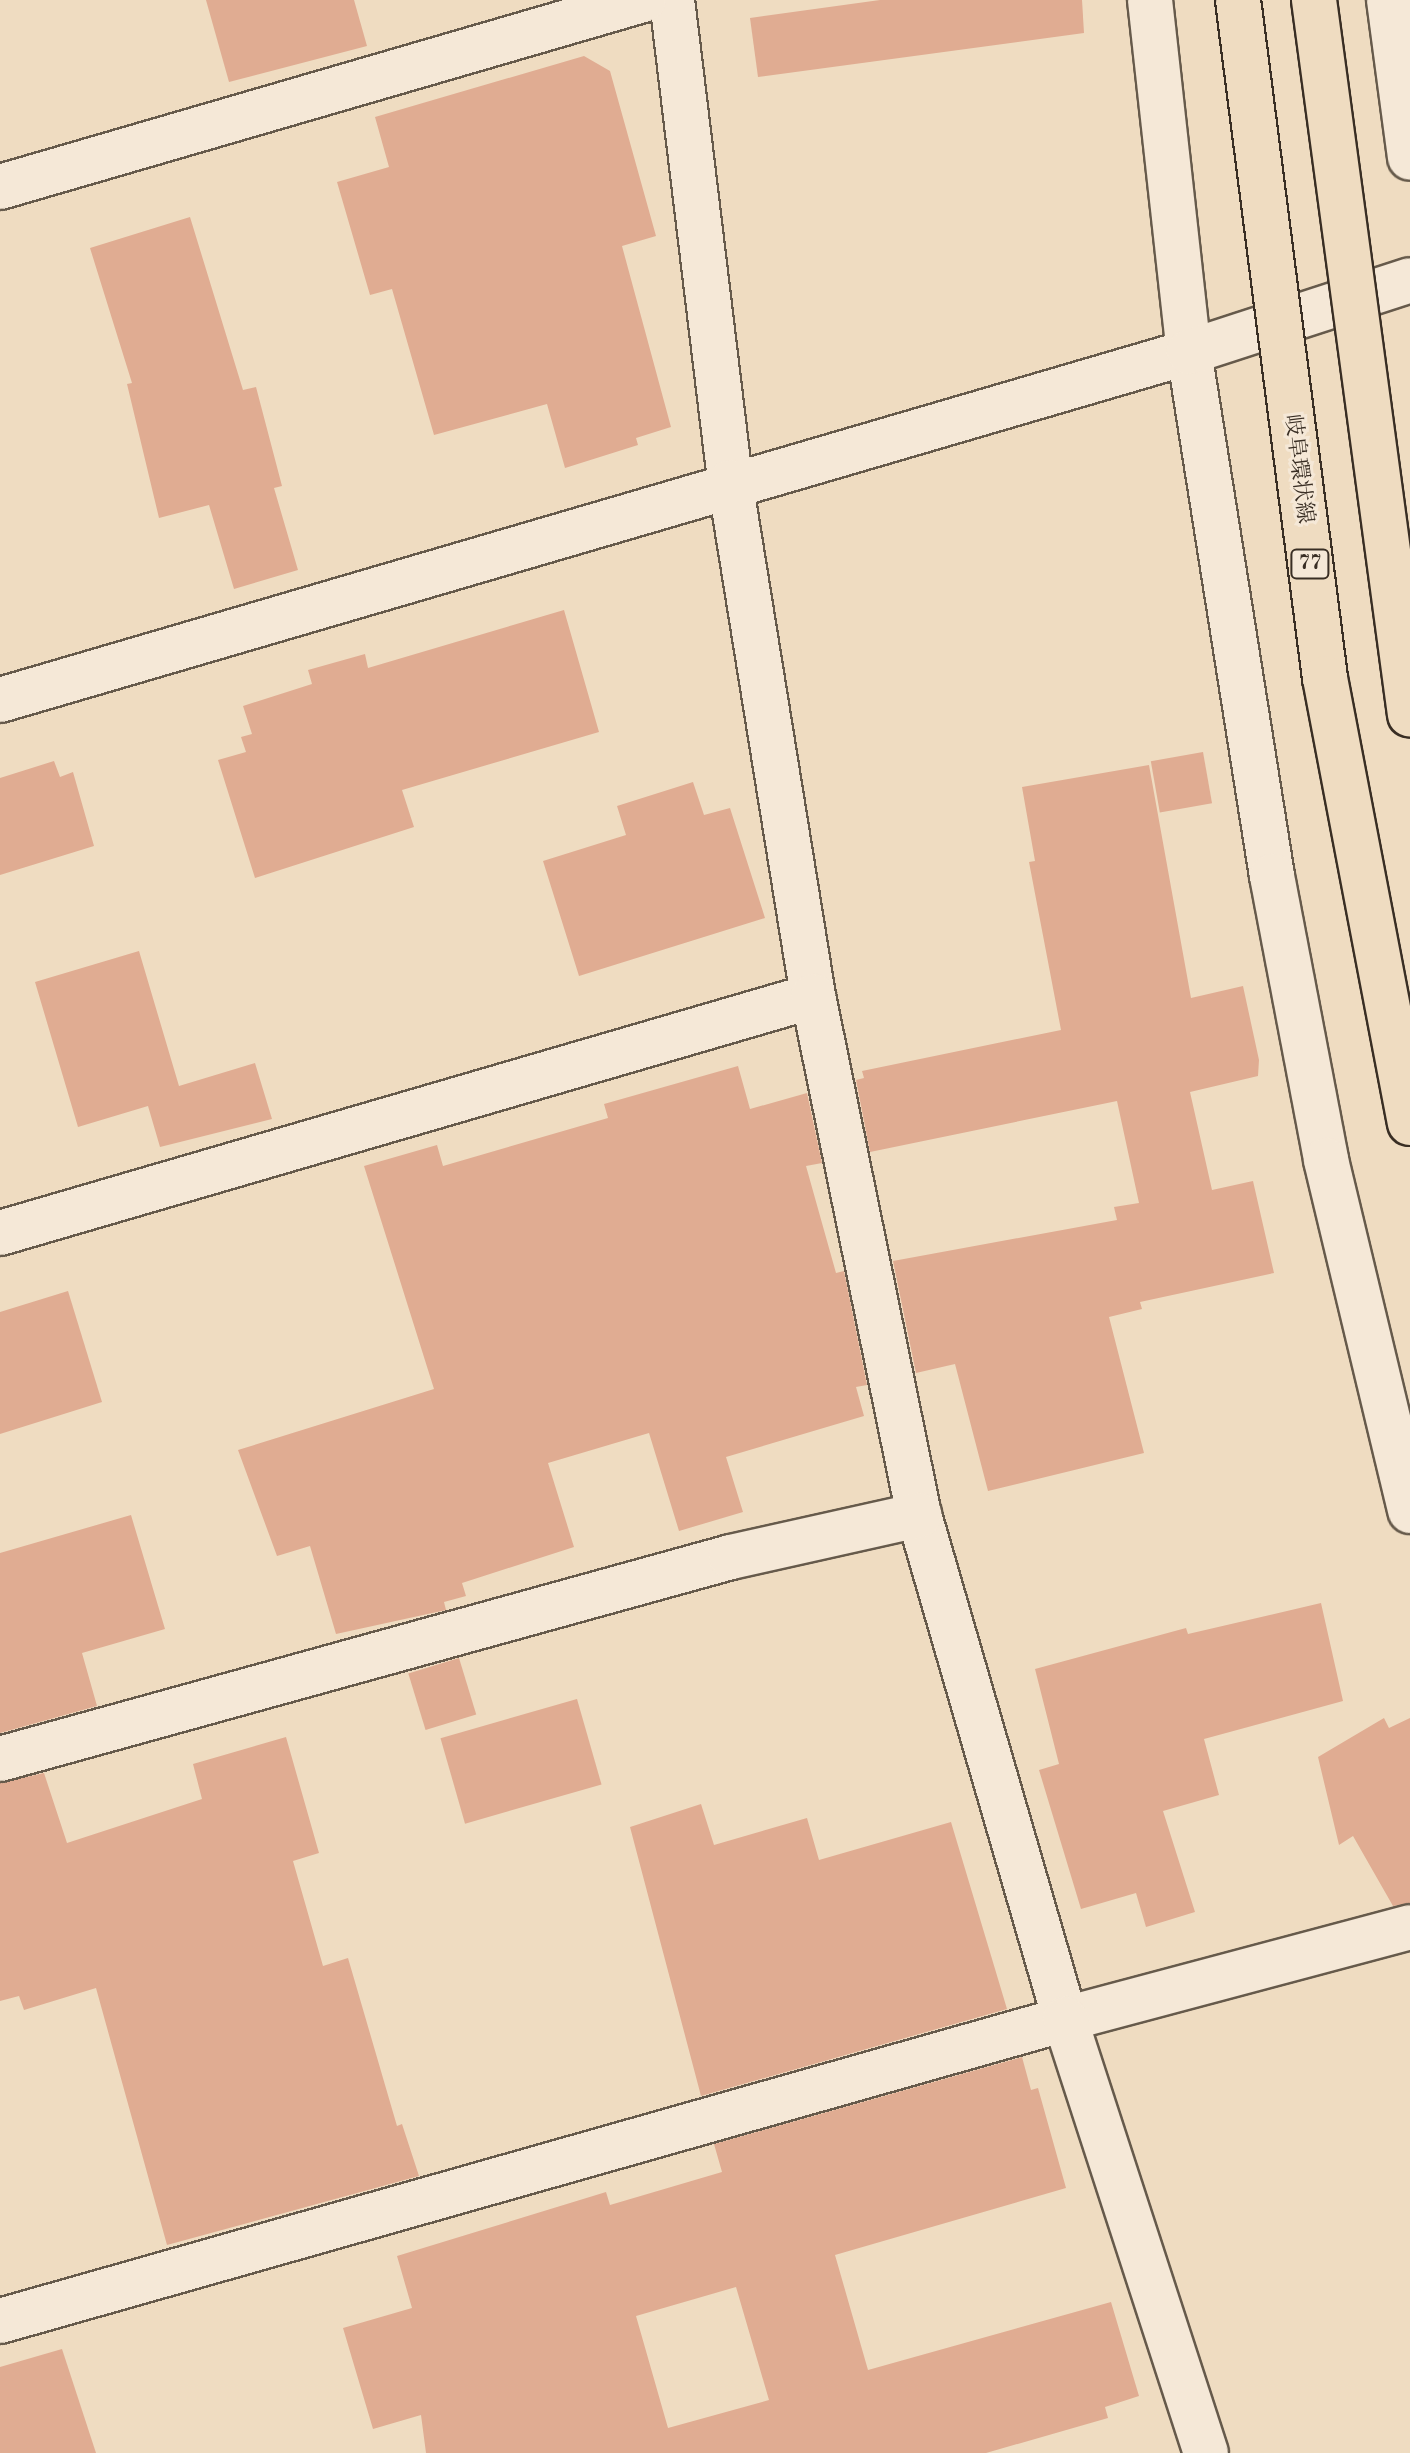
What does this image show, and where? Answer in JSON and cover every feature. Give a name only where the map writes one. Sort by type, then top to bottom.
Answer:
[{"type":"main road","name":"岐阜環状線","points":[[1238,0],[1325,678],[1410,1123]]},
{"type":"main road","points":[[1314,0],[1410,715]]},
{"type":"street","points":[[0,187],[643,0]]},
{"type":"street","points":[[672,0],[730,482],[813,996],[919,1515],[1065,2019],[1206,2453]]},
{"type":"street","points":[[1150,0],[1189,352],[1277,906],[1326,1160],[1410,1511]]},
{"type":"street","points":[[1389,0],[1410,158]]},
{"type":"street","points":[[0,700],[730,482],[1189,352],[1410,280]]},
{"type":"street","points":[[0,1233],[813,996]]},
{"type":"street","points":[[0,1759],[731,1557],[919,1515]]},
{"type":"street","points":[[0,2321],[1065,2019],[1410,1927]]},
{"type":"building","points":[[206,0],[354,0],[367,46],[229,82]]},
{"type":"building","points":[[880,0],[1082,0],[1084,33],[758,77],[750,18]]},
{"type":"building","points":[[584,56],[610,71],[656,236],[622,246],[671,427],[636,438],[638,445],[565,468],[547,404],[434,435],[392,289],[370,295],[337,182],[389,167],[375,117]]},
{"type":"building","points":[[190,217],[243,390],[256,387],[282,486],[274,488],[298,570],[234,589],[209,505],[159,518],[127,384],[132,383],[90,248]]},
{"type":"building","points":[[564,610],[599,732],[402,790],[414,827],[255,878],[218,760],[246,752],[241,737],[252,734],[243,706],[312,684],[308,670],[365,654],[368,668]]},
{"type":"building","points":[[1203,752],[1212,803],[1160,812],[1151,761]]},
{"type":"building","points":[[54,761],[60,777],[73,772],[94,846],[0,875],[0,778]]},
{"type":"building","points":[[1149,765],[1191,998],[1243,986],[1259,1060],[1258,1076],[1190,1092],[1212,1190],[1253,1181],[1274,1273],[1140,1302],[1142,1309],[1109,1317],[1144,1453],[988,1491],[955,1364],[916,1373],[893,1261],[1117,1220],[1114,1207],[1139,1203],[1117,1101],[870,1152],[856,1080],[864,1078],[862,1071],[1061,1030],[1029,862],[1035,861],[1022,787]]},
{"type":"building","points":[[693,782],[704,815],[730,808],[765,918],[579,976],[543,861],[626,835],[617,806]]},
{"type":"building","points":[[139,951],[179,1086],[255,1063],[272,1119],[160,1147],[148,1106],[78,1127],[35,982]]},
{"type":"building","points":[[738,1066],[750,1109],[807,1093],[822,1163],[806,1166],[836,1273],[844,1271],[867,1385],[856,1387],[864,1416],[726,1457],[743,1512],[679,1531],[649,1433],[548,1463],[574,1547],[462,1583],[466,1596],[444,1602],[446,1610],[336,1634],[310,1546],[277,1556],[238,1450],[434,1389],[364,1166],[437,1145],[443,1166],[608,1118],[604,1104]]},
{"type":"building","points":[[68,1291],[102,1402],[0,1434],[0,1312]]},
{"type":"building","points":[[131,1515],[165,1629],[82,1653],[97,1706],[0,1733],[0,1553]]},
{"type":"building","points":[[1321,1603],[1343,1701],[1204,1739],[1219,1795],[1163,1811],[1195,1912],[1146,1927],[1136,1893],[1081,1909],[1039,1770],[1059,1764],[1035,1669],[1186,1628],[1188,1634]]},
{"type":"building","points":[[459,1658],[476,1714],[426,1730],[408,1673]]},
{"type":"building","points":[[577,1699],[602,1785],[465,1824],[441,1738]]},
{"type":"building","points":[[1384,1718],[1389,1728],[1410,1718],[1410,1903],[1393,1906],[1353,1836],[1339,1845],[1318,1757]]},
{"type":"building","points":[[286,1737],[319,1853],[293,1861],[323,1966],[348,1958],[397,2126],[402,2124],[419,2176],[167,2245],[96,1988],[24,2010],[19,1996],[0,2001],[0,1783],[44,1773],[67,1843],[202,1799],[193,1764]]},
{"type":"building","points":[[701,1804],[714,1845],[807,1818],[819,1860],[951,1822],[1007,2009],[701,2096],[630,1827]]},
{"type":"building","points":[[1022,2057],[1031,2090],[1038,2088],[1066,2188],[835,2255],[868,2370],[1111,2302],[1139,2396],[1105,2407],[1108,2418],[986,2453],[426,2453],[421,2415],[373,2429],[343,2328],[412,2308],[397,2256],[606,2192],[610,2205],[722,2172],[714,2144]],"holes":[[[736,2287],[769,2400],[668,2428],[636,2316]]]},
{"type":"building","points":[[62,2349],[96,2453],[0,2453],[0,2367]]}]
